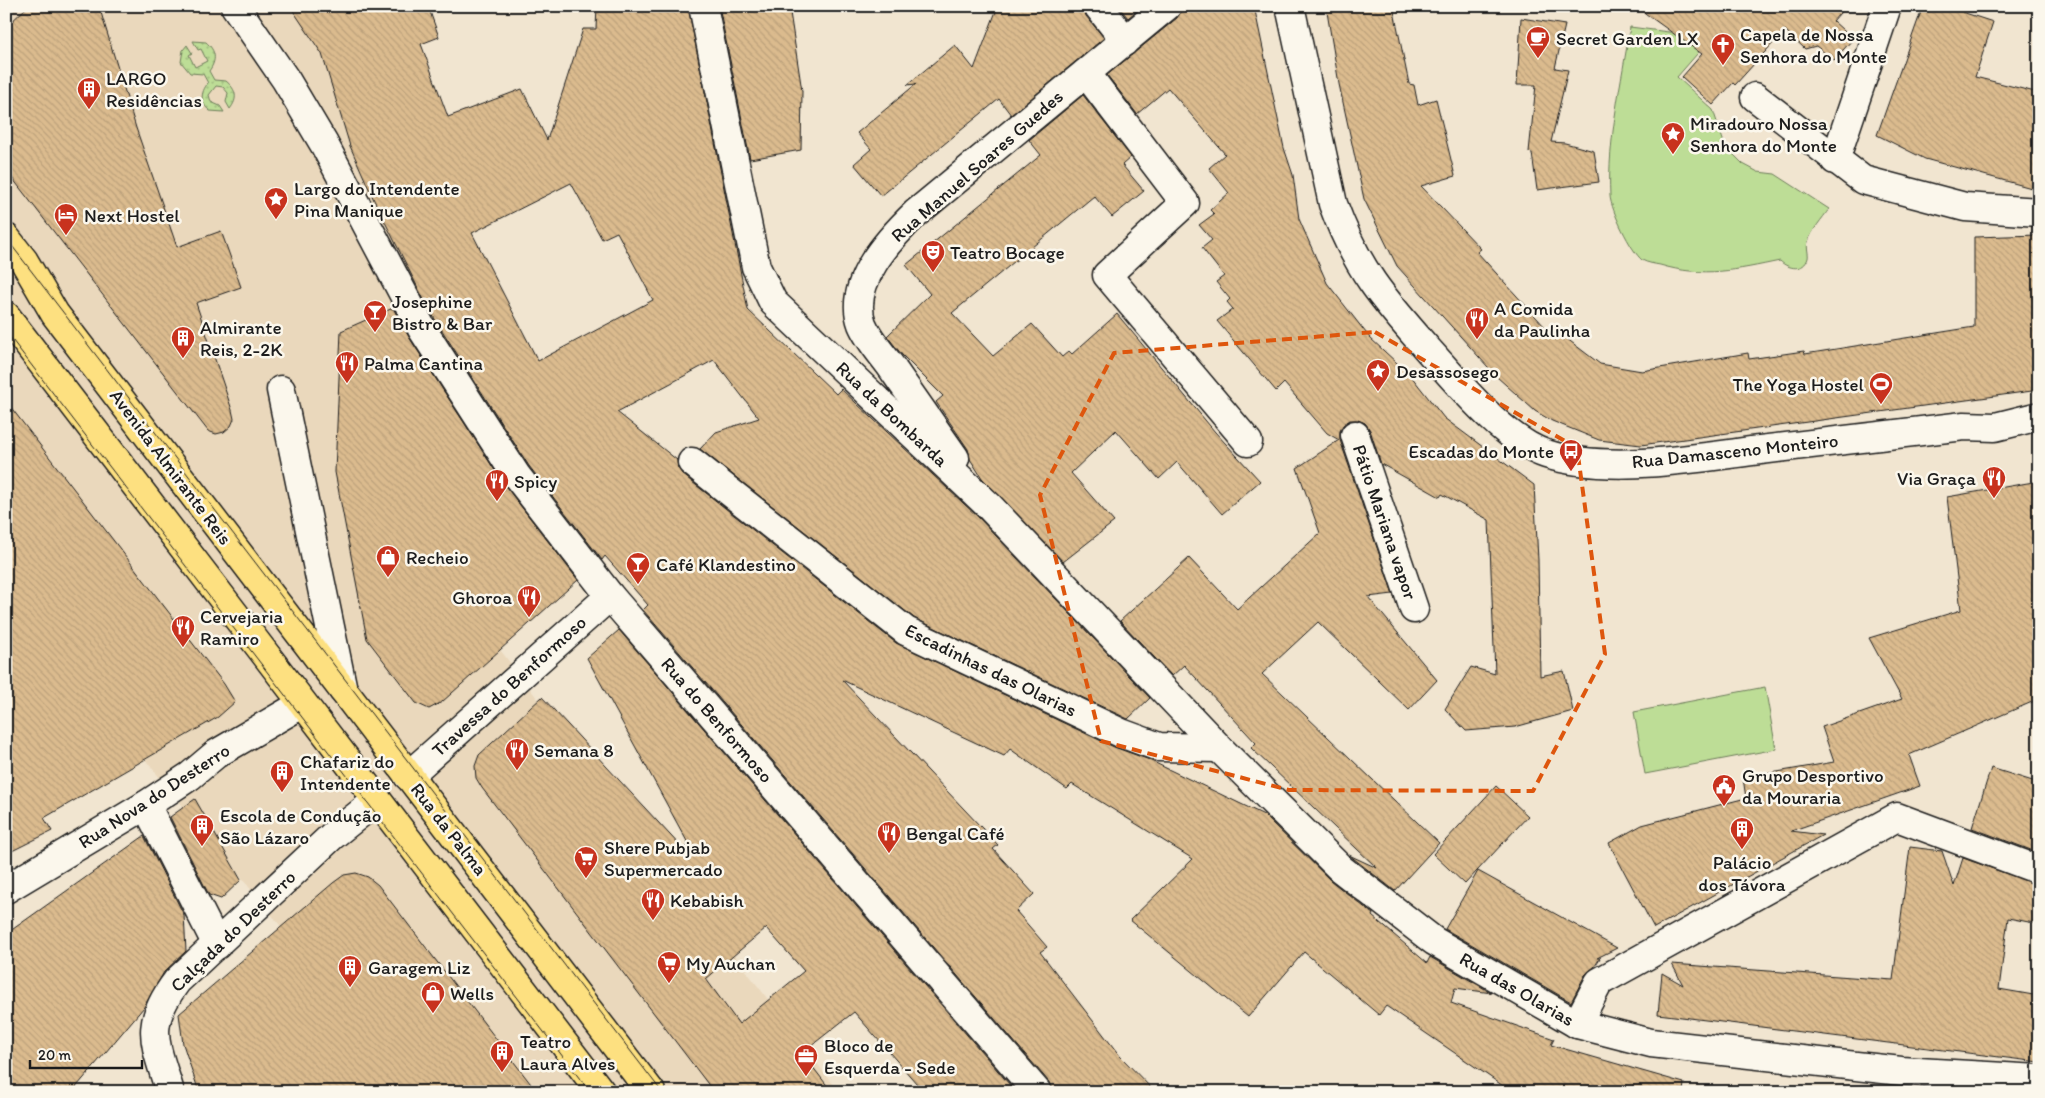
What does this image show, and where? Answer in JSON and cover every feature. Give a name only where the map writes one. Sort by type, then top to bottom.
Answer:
[{"type":"main road","name":"Avenida Almirante Reis","points":[[6,238],[24,261],[55,314],[343,690]]},
{"type":"main road","name":"Avenida Almirante Reis","points":[[6,316],[302,704]]},
{"type":"main road","name":"Rua da Palma","points":[[343,690],[651,1092]]},
{"type":"main road","name":"Rua da Palma","points":[[302,704],[601,1092]]},
{"type":"main road","points":[[377,800],[408,776]]},
{"type":"street","name":"Rua do Benformoso","points":[[235,6],[286,80],[324,144],[422,329],[516,475],[610,596],[1037,1092]]},
{"type":"street","name":"Rua da Bombarda","points":[[703,6],[756,267],[773,302],[989,506],[1219,748]]},
{"type":"street","points":[[1098,6],[1118,30],[1124,42]]},
{"type":"street","name":"Rua Manuel Soares Guedes","points":[[989,506],[868,335],[862,323],[861,296],[866,278],[877,257],[892,237],[916,213],[1167,6]]},
{"type":"street","name":"Rua Damasceno Monteiro","points":[[1290,6],[1333,204],[1357,261],[1381,296],[1479,406],[1522,440],[1544,453],[1588,462],[1673,461],[1964,426],[1995,427],[2039,416]]},
{"type":"street","points":[[1835,160],[1887,6]]},
{"type":"street","points":[[1086,73],[1186,203],[1107,275],[1248,442]]},
{"type":"street","points":[[1755,97],[1863,180],[1965,207],[2039,212]]},
{"type":"street","name":"Rua da Palma","points":[[281,390],[343,690]]},
{"type":"street","name":"Pátio Mariana vapor","points":[[1355,435],[1414,609]]},
{"type":"street","name":"Escadinhas das Olarias","points":[[692,462],[906,631],[1121,732],[1159,747],[1219,748]]},
{"type":"street","name":"Travessa do Benformoso","points":[[408,776],[610,596]]},
{"type":"street","name":"Rua Nova do Desterro","points":[[6,889],[146,805],[190,776],[216,754],[302,704]]},
{"type":"street","name":"Rua das Olarias","points":[[1219,748],[1341,869],[1426,935],[1577,1024],[1651,1044],[1901,1071],[1971,1084],[2039,1079]]},
{"type":"street","name":"Calçada do Desterro","points":[[170,1092],[155,1045],[156,1021],[162,1001],[177,981],[332,836],[377,800]]},
{"type":"street","points":[[146,805],[216,945]]},
{"type":"street","points":[[1577,1024],[1599,982],[1898,818],[2039,870]]},
{"type":"highlighted area","points":[[1375,332],[1577,448],[1605,654],[1533,791],[1289,790],[1101,741],[1040,495],[1114,353]]},
{"type":"shaded area","points":[[6,6],[349,6],[499,360],[347,450],[839,1092],[416,1092],[6,589]]},
{"type":"green space","name":"Miradouro Nossa Senhora do Monte","points":[[1630,27],[1692,35],[1704,46],[1677,77],[1713,110],[1725,146],[1743,164],[1758,172],[1775,174],[1829,209],[1814,229],[1807,246],[1808,258],[1803,266],[1791,267],[1780,261],[1734,270],[1691,271],[1649,263],[1642,260],[1638,255],[1627,239],[1610,196],[1613,132]]},
{"type":"green space","points":[[193,41],[206,42],[209,45],[214,59],[209,71],[214,80],[226,81],[234,91],[235,98],[230,109],[226,102],[228,93],[223,87],[216,86],[209,95],[211,102],[220,106],[224,112],[210,111],[204,105],[202,94],[208,83],[203,74],[190,73],[181,62],[183,50],[187,45],[192,53],[189,55],[195,67],[207,61],[201,49],[198,50]]},
{"type":"green space","points":[[1765,687],[1776,749],[1645,774],[1634,712]]},
{"type":"building","points":[[28,6],[99,6],[136,128],[177,247],[221,231],[241,287],[196,303],[234,419],[231,426],[224,432],[216,434],[208,431],[6,170],[6,27]]},
{"type":"building","points":[[290,6],[428,6],[439,37],[421,44],[448,117],[522,89],[547,140],[583,29],[596,29],[597,6],[688,6],[748,310],[836,394],[841,389],[978,517],[1150,698],[1128,719],[914,618],[700,449],[716,432],[759,418],[714,360],[617,412],[677,460],[678,468],[682,474],[896,643],[1114,747],[1147,759],[1264,815],[1330,880],[1373,914],[1372,916],[1427,963],[1430,957],[1492,993],[1455,988],[1451,1003],[1554,1039],[1551,1045],[1684,1083],[1683,1092],[1512,1092],[1386,1006],[1379,1015],[1304,952],[1248,1017],[1130,920],[1193,859],[1072,784],[1067,789],[1010,749],[1004,756],[842,680],[998,845],[993,849],[1034,894],[1016,911],[1047,947],[1040,952],[1120,1056],[1155,1092],[1052,1092],[1049,1082],[643,610],[648,605],[605,556],[602,560],[529,466],[422,296],[374,200],[350,146],[322,54]],"holes":[[[571,183],[602,239],[617,232],[653,300],[538,361],[472,233]]]},
{"type":"building","points":[[719,6],[789,6],[802,91],[801,150],[750,159]]},
{"type":"building","points":[[998,6],[1083,6],[1086,16],[1104,38],[1011,115],[999,99],[881,196],[854,164],[871,149],[857,133],[916,84],[907,85],[955,45],[974,69]]},
{"type":"building","points":[[1118,6],[1142,6],[1128,18]]},
{"type":"building","points":[[1182,6],[1254,6],[1284,148],[1293,175],[1299,219],[1327,283],[1370,338],[1411,376],[1444,418],[1534,485],[1538,560],[1540,676],[1564,671],[1573,711],[1515,727],[1466,731],[1445,709],[1471,667],[1495,674],[1489,520],[1442,494],[1440,497],[1381,464],[1370,430],[1365,423],[1358,420],[1350,420],[1343,425],[1340,431],[1340,440],[1393,594],[1368,597],[1437,680],[1409,710],[1318,622],[1262,674],[1439,843],[1395,891],[1349,855],[1377,868],[1251,748],[1256,743],[1184,665],[1172,676],[1120,621],[1189,558],[1237,609],[1320,533],[1297,468],[1339,440],[1327,433],[1284,383],[1276,391],[1217,321],[1233,309],[1227,302],[1230,299],[1216,282],[1224,276],[1202,248],[1212,240],[1199,225],[1214,214],[1210,210],[1229,193],[1209,168],[1225,154],[1168,88],[1137,114],[1107,75],[1177,18]]},
{"type":"building","points":[[1326,6],[1393,6],[1409,84],[1414,85],[1418,105],[1436,99],[1455,176],[1421,186],[1481,249],[1477,252],[1555,338],[1562,335],[1600,364],[1642,371],[1748,353],[1749,359],[1804,351],[1805,354],[1974,327],[1974,237],[2039,235],[2039,390],[1641,445],[1599,440],[1552,421],[1535,411],[1497,377],[1397,266],[1364,199],[1339,84]]},
{"type":"building","name":"Capela de Nossa Senhora do Monte","points":[[1635,6],[1846,6],[1833,21],[1853,39],[1834,60],[1816,46],[1805,49],[1785,30],[1735,85],[1733,83],[1713,105],[1682,77],[1702,54]]},
{"type":"building","points":[[1923,6],[1964,6],[1962,12],[1993,22],[1975,77],[2039,93],[2039,190],[1925,159],[1877,135]]},
{"type":"building","points":[[1521,18],[1565,25],[1555,68],[1568,70],[1551,142],[1565,143],[1594,151],[1599,182],[1537,190],[1532,153],[1529,152],[1536,85],[1517,85]]},
{"type":"building","points":[[1083,95],[1131,157],[1122,165],[1144,191],[1112,217],[1094,196],[952,313],[993,356],[1032,324],[1062,357],[1069,351],[1072,354],[1117,314],[1215,432],[1260,481],[1222,514],[1177,462],[1159,479],[1116,430],[1071,473],[1114,522],[1063,562],[982,478],[970,459],[968,449],[936,402],[943,396],[902,355],[887,336],[930,294],[906,265],[1041,155],[1029,140]]},
{"type":"building","points":[[393,308],[409,337],[503,483],[578,580],[442,702],[429,709],[416,703],[367,639],[335,472],[341,331]]},
{"type":"building","points":[[6,401],[224,684],[235,702],[218,717],[44,818],[52,831],[6,854]]},
{"type":"building","points":[[2039,481],[2039,699],[1909,755],[1920,786],[1791,831],[1823,835],[1654,928],[1609,843],[1642,825],[1746,798],[1743,778],[1834,762],[1822,727],[1902,699],[1869,638],[1961,610],[1947,497]]},
{"type":"building","points":[[619,630],[1016,1092],[924,1092],[854,1012],[802,1053],[832,1092],[714,1092],[476,778],[475,766],[479,755],[542,697],[683,849],[689,845],[587,658]],"holes":[[[766,928],[804,971],[739,1024],[706,979]]]},
{"type":"building","points":[[1991,768],[2039,783],[2039,853],[1972,828]]},
{"type":"building","points":[[1496,786],[1528,816],[1465,884],[1433,854]]},
{"type":"building","name":"Escola de Condução São Lázaro","points":[[195,799],[241,880],[221,899],[209,895],[170,817]]},
{"type":"building","points":[[144,836],[184,915],[186,951],[164,972],[144,1007],[72,1092],[6,1092],[6,934]]},
{"type":"building","points":[[1910,847],[1942,851],[1954,886],[1963,858],[2039,885],[2039,924],[2008,918],[1999,989],[2039,996],[2039,1062],[1658,1014],[1662,973],[1683,985],[1672,964],[1893,980]]},
{"type":"building","points":[[1478,871],[1617,948],[1597,958],[1600,958],[1595,966],[1585,975],[1571,1002],[1445,929]]},
{"type":"building","name":"Garagem Liz","points":[[356,873],[368,877],[378,885],[537,1092],[199,1092],[183,1044],[179,1014],[333,883],[344,875]]},
{"type":"tram line","points":[[6,238],[662,1092]]},
{"type":"tram line","points":[[6,332],[590,1092]]},
{"type":"place","name":"Secret Garden LX","points":[[1538,59]]},
{"type":"place","name":"Capela de Nossa Senhora do Monte","points":[[1723,66]]},
{"type":"place","name":"LARGO Residências","points":[[89,110]]},
{"type":"place","name":"Miradouro Nossa Senhora do Monte","points":[[1673,155]]},
{"type":"place","name":"Largo do Intendente Pina Manique","points":[[276,220]]},
{"type":"place","name":"Next Hostel","points":[[66,236]]},
{"type":"place","name":"Teatro Bocage","points":[[933,273]]},
{"type":"place","name":"Josephine Bistro & Bar","points":[[375,333]]},
{"type":"place","name":"A Comida da Paulinha","points":[[1477,340]]},
{"type":"place","name":"Almirante Reis, 2-2K","points":[[183,359]]},
{"type":"place","name":"Palma Cantina","points":[[347,384]]},
{"type":"place","name":"Desassosego","points":[[1378,392]]},
{"type":"place","name":"The Yoga Hostel","points":[[1881,405]]},
{"type":"place","name":"Escadas do Monte","points":[[1571,472]]},
{"type":"place","name":"Via Graça","points":[[1994,499]]},
{"type":"place","name":"Spicy","points":[[497,502]]},
{"type":"place","name":"Recheio","points":[[388,578]]},
{"type":"place","name":"Café Klandestino","points":[[638,585]]},
{"type":"place","name":"Ghoroa","points":[[529,618]]},
{"type":"place","name":"Cervejaria Ramiro","points":[[183,648]]},
{"type":"place","name":"Semana 8","points":[[517,771]]},
{"type":"place","name":"Chafariz do Intendente","points":[[282,793]]},
{"type":"place","name":"Grupo Desportivo da Mouraria","points":[[1724,807]]},
{"type":"place","name":"Escola de Condução São Lázaro","points":[[202,847]]},
{"type":"place","name":"Palácio dos Távora","points":[[1742,850]]},
{"type":"place","name":"Bengal Café","points":[[889,854]]},
{"type":"place","name":"Shere Pubjab Supermercado","points":[[586,879]]},
{"type":"place","name":"Kebabish","points":[[653,921]]},
{"type":"place","name":"My Auchan","points":[[669,984]]},
{"type":"place","name":"Garagem Liz","points":[[350,988]]},
{"type":"place","name":"Wells","points":[[433,1014]]},
{"type":"place","name":"Teatro Laura Alves","points":[[502,1073]]},
{"type":"place","name":"Bloco de Esquerda - Sede","points":[[806,1077]]}]
